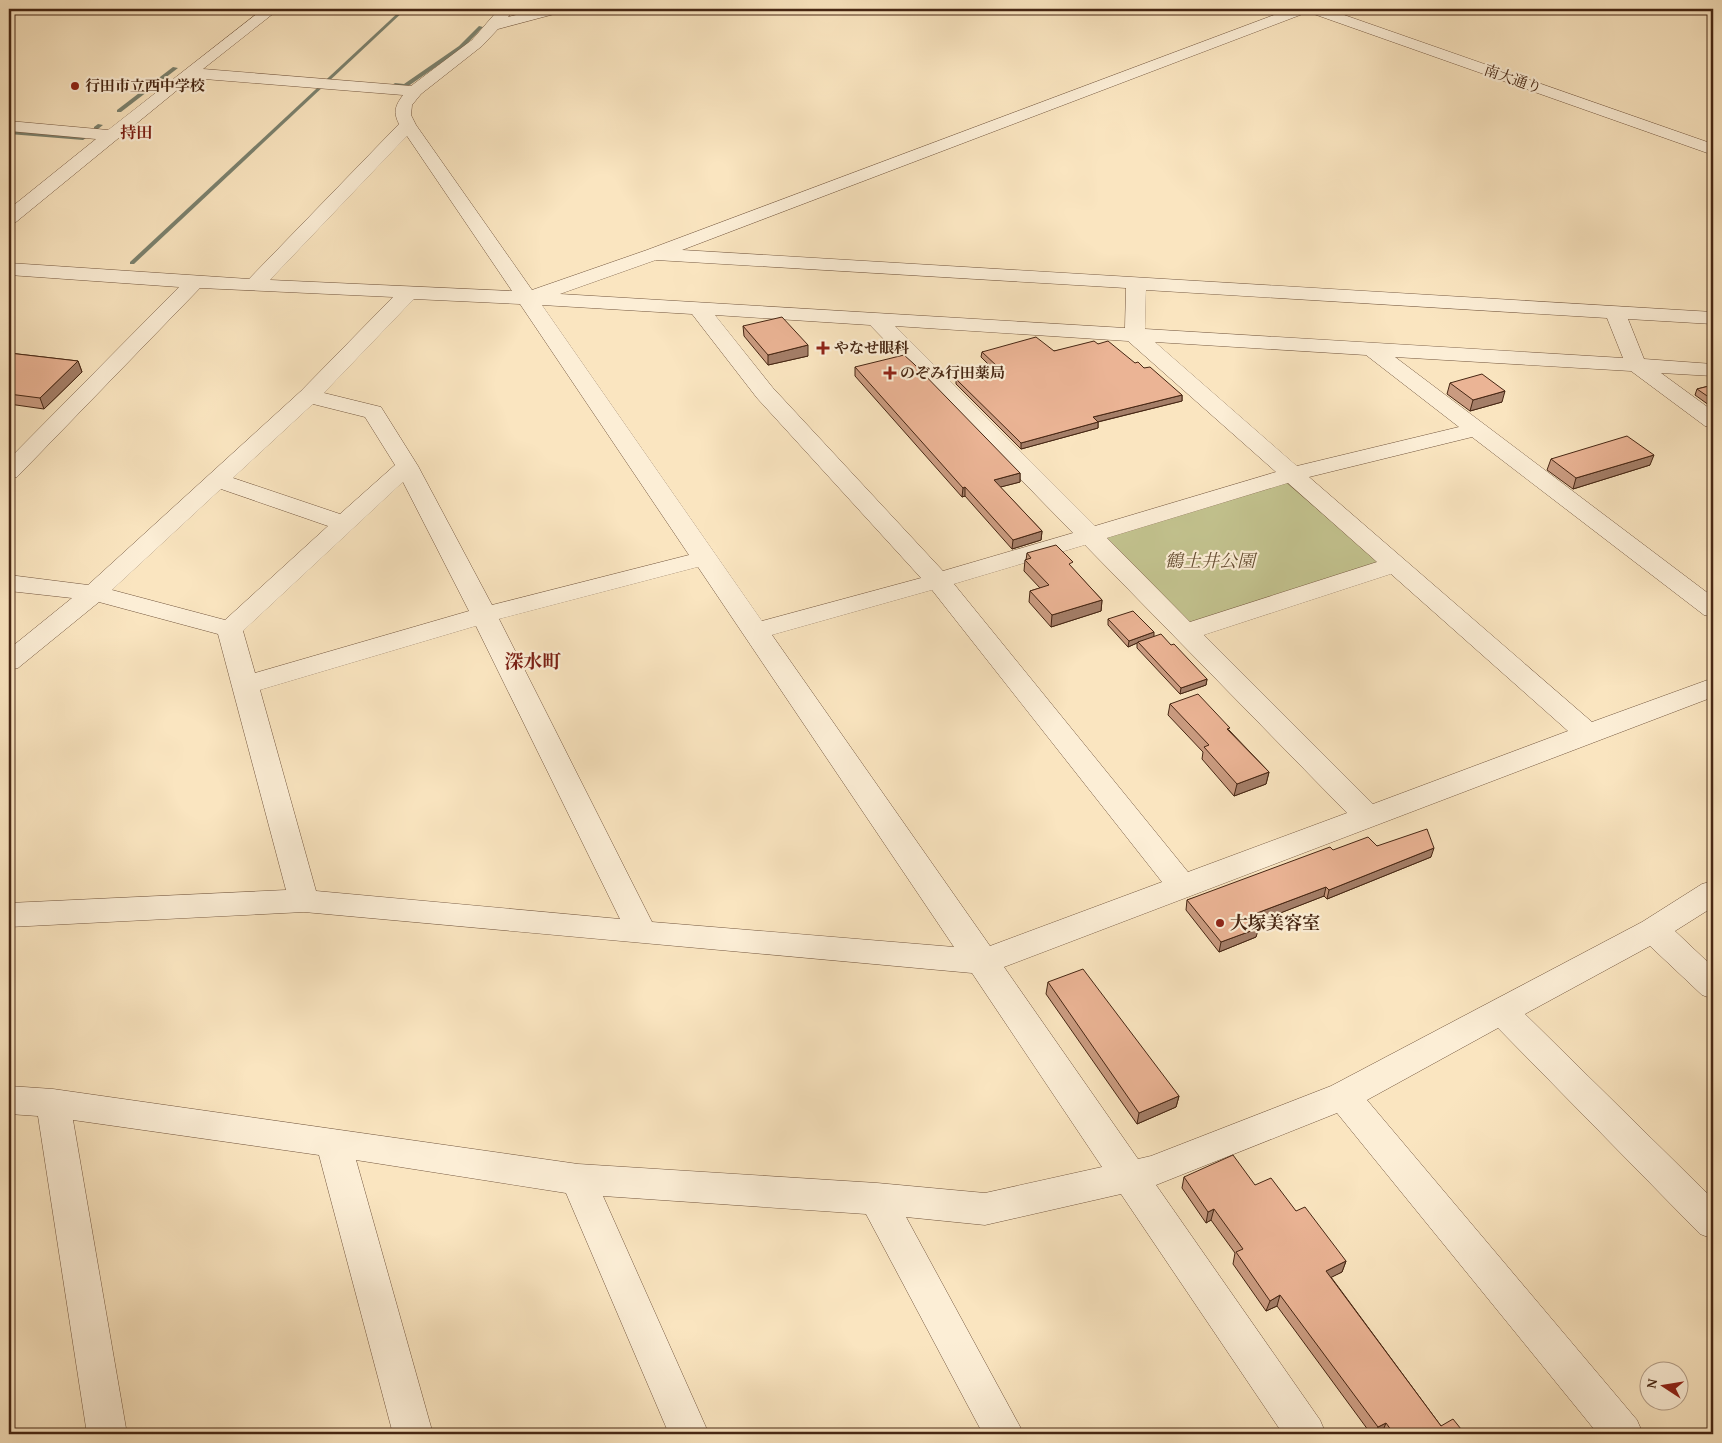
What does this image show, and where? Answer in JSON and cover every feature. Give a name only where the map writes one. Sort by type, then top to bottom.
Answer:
[{"type":"street","points":[[9,218],[188,73],[272,9]]},
{"type":"street","points":[[507,9],[476,43],[415,91],[404,105],[403,115],[408,125],[1306,1434]]},
{"type":"street","points":[[494,25],[557,9]]},
{"type":"street","points":[[527,298],[654,254],[1303,9]]},
{"type":"street","name":"南大通り","points":[[1312,9],[1713,150]]},
{"type":"street","name":"南大通り","points":[[1334,9],[1713,139]]},
{"type":"street","points":[[188,73],[415,91]]},
{"type":"street","points":[[254,284],[408,125]]},
{"type":"street","points":[[9,126],[111,135]]},
{"type":"street","points":[[654,254],[1713,318]]},
{"type":"street","points":[[9,269],[195,282],[527,298],[1713,370]]},
{"type":"street","points":[[14,461],[195,282]]},
{"type":"street","points":[[1136,283],[1135,336],[1588,734]]},
{"type":"street","points":[[9,662],[94,593],[309,396],[409,292]]},
{"type":"street","points":[[699,309],[765,392],[938,580],[1183,888]]},
{"type":"street","points":[[1615,312],[1636,366],[1713,422]]},
{"type":"street","points":[[877,320],[1368,817]]},
{"type":"street","points":[[1372,350],[1713,609]]},
{"type":"street","points":[[309,396],[373,412],[408,466],[484,614],[642,933]]},
{"type":"street","points":[[755,631],[938,580],[1292,474],[1476,429]]},
{"type":"street","points":[[230,629],[408,466]]},
{"type":"street","points":[[217,480],[345,524]]},
{"type":"street","points":[[245,685],[484,614],[705,558]]},
{"type":"street","points":[[1186,632],[1396,564]]},
{"type":"street","points":[[9,583],[94,593],[230,629]]},
{"type":"street","points":[[230,629],[304,901]]},
{"type":"street","points":[[9,915],[304,901],[642,933],[982,962],[1183,888],[1713,687]]},
{"type":"street","points":[[9,1100],[53,1103],[578,1179],[877,1199],[985,1209],[1130,1178],[1154,1171],[1344,1096],[1653,930],[1713,892]]},
{"type":"street","points":[[1653,930],[1713,986]]},
{"type":"street","points":[[1501,1010],[1713,1224]]},
{"type":"street","points":[[1344,1096],[1623,1434]]},
{"type":"street","points":[[53,1103],[107,1434]]},
{"type":"street","points":[[332,1142],[413,1434]]},
{"type":"street","points":[[578,1179],[689,1434]]},
{"type":"street","points":[[877,1199],[1004,1434]]},
{"type":"green space","name":"鶴土井公園","points":[[1286,482],[1380,563],[1188,625],[1103,537]]},
{"type":"building","points":[[782,317],[808,345],[768,355],[743,326]]},
{"type":"building","points":[[1036,337],[1054,351],[1094,341],[1098,344],[1108,341],[1135,363],[1138,362],[1144,368],[1150,367],[1182,395],[1093,417],[1098,422],[1021,443],[956,379],[998,367],[982,352]]},
{"type":"building","points":[[9,353],[78,361],[40,398],[9,394]]},
{"type":"building","points":[[904,355],[1020,473],[994,480],[1042,531],[1013,540],[965,487],[963,488],[855,367]]},
{"type":"building","points":[[1482,374],[1505,391],[1473,400],[1450,383]]},
{"type":"building","points":[[1713,385],[1713,400],[1697,389]]},
{"type":"building","points":[[1627,436],[1654,455],[1576,478],[1551,459]]},
{"type":"building","points":[[1056,545],[1073,562],[1069,564],[1102,600],[1052,615],[1030,591],[1049,585],[1025,560],[1031,558],[1027,553]]},
{"type":"building","points":[[1133,611],[1154,632],[1129,641],[1108,619]]},
{"type":"building","points":[[1161,634],[1171,645],[1174,644],[1207,679],[1181,688],[1138,642]]},
{"type":"building","points":[[1198,694],[1230,728],[1227,729],[1269,772],[1237,784],[1204,747],[1209,745],[1170,704]]},
{"type":"building","points":[[1427,829],[1434,848],[1329,890],[1326,887],[1249,916],[1259,928],[1221,942],[1187,900],[1330,847],[1333,850],[1368,837],[1377,846]]},
{"type":"building","points":[[1083,969],[1179,1096],[1139,1113],[1048,982]]},
{"type":"building","points":[[1233,1155],[1255,1185],[1271,1178],[1296,1211],[1305,1207],[1346,1261],[1326,1271],[1441,1426],[1453,1419],[1465,1434],[1394,1434],[1386,1423],[1378,1427],[1280,1295],[1270,1301],[1236,1252],[1243,1249],[1214,1209],[1208,1212],[1184,1177]]},
{"type":"waterway","points":[[132,263],[404,9]]},
{"type":"waterway","points":[[395,85],[405,86],[461,47],[481,27]]},
{"type":"waterway","points":[[119,111],[175,68]]},
{"type":"waterway","points":[[96,128],[100,125]]},
{"type":"waterway","points":[[9,132],[83,138]]},
{"type":"place","name":"行田市立西中学校","points":[[75,86]]},
{"type":"place","name":"やなせ眼科","points":[[823,348]]},
{"type":"place","name":"のぞみ行田薬局","points":[[890,373]]},
{"type":"place","name":"大塚美容室","points":[[1220,923]]},
{"type":"district","name":"持田","points":[[136,132]]},
{"type":"district","name":"深水町","points":[[533,661]]}]
